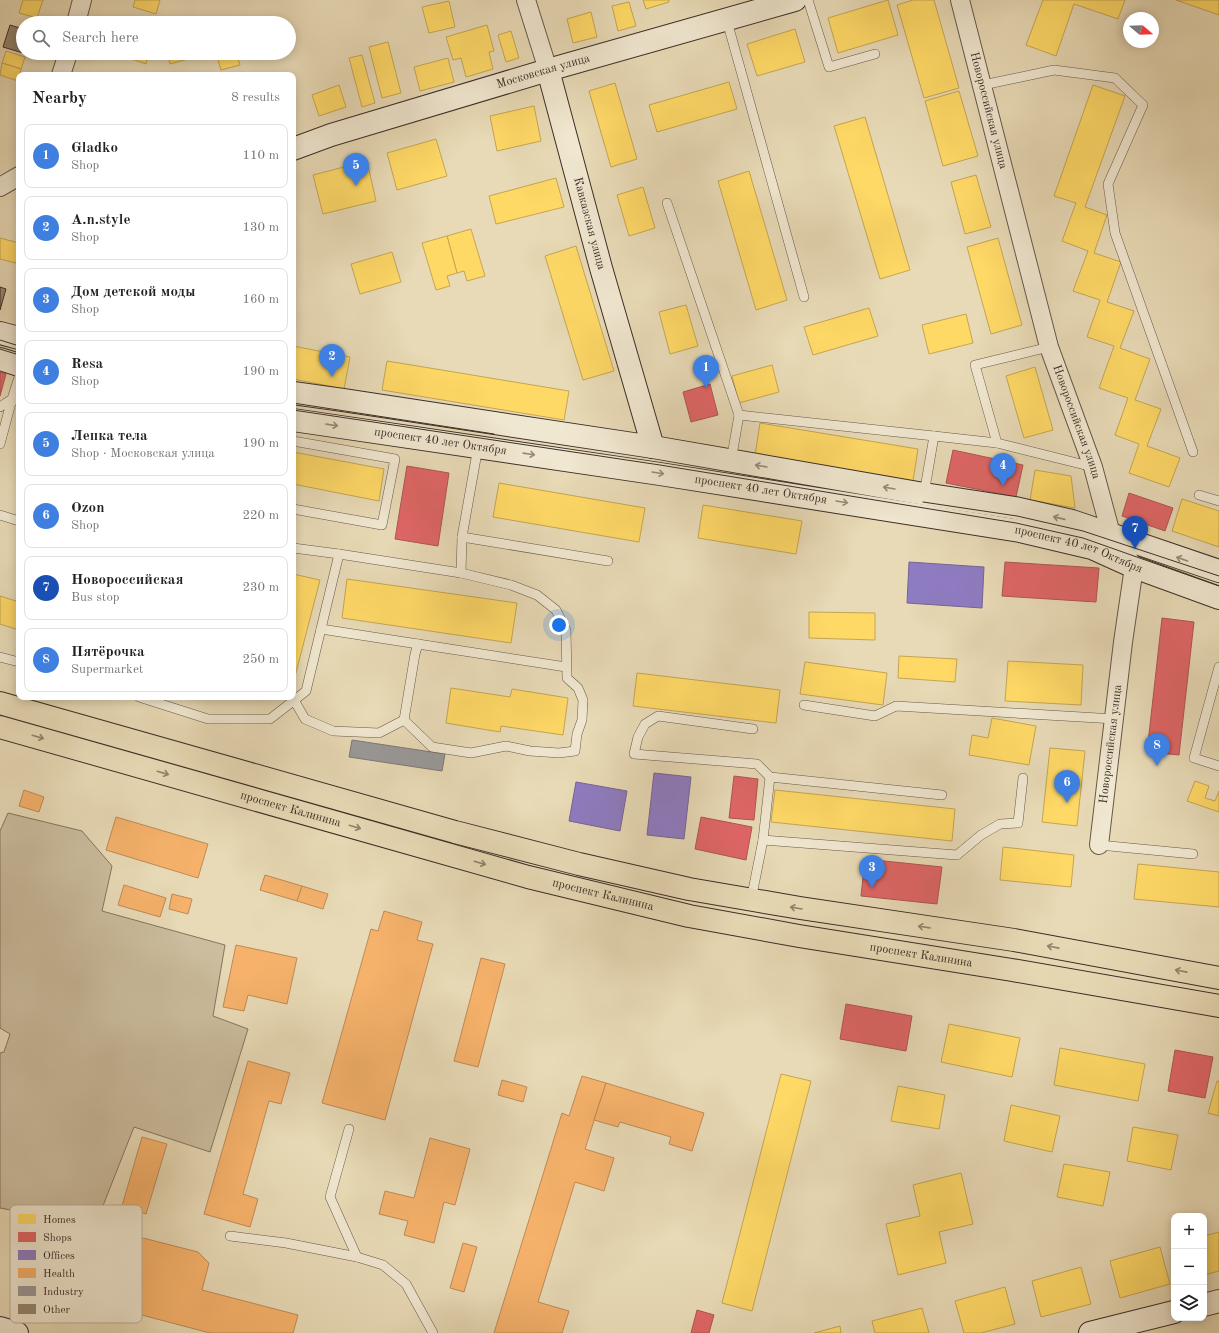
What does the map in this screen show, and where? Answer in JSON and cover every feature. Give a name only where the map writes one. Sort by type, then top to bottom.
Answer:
[{"type":"main road","name":"проспект Калинина","points":[[0,703],[455,832],[579,864],[689,889],[800,908],[1014,940],[1219,978]]},
{"type":"main road","name":"проспект Калинина","points":[[0,726],[528,877],[689,916],[799,936],[1012,970],[1219,1006]]},
{"type":"street","points":[[78,16],[82,0]]},
{"type":"street","name":"Кавказская улица","points":[[526,0],[548,70],[601,268],[653,447]]},
{"type":"street","name":"Московская улица","points":[[296,148],[331,135],[548,70],[726,21],[795,0]]},
{"type":"street","name":"Новороссийская улица","points":[[960,0],[1049,347],[1093,467],[1111,534],[1134,567],[1123,642],[1099,845]]},
{"type":"street","points":[[62,72],[66,60]]},
{"type":"street","points":[[0,187],[16,178]]},
{"type":"street","points":[[0,333],[16,337]]},
{"type":"street","points":[[0,359],[16,364]]},
{"type":"street","name":"проспект 40 лет Октября","points":[[296,394],[343,400],[653,447],[924,494],[1015,508],[1072,520],[1219,571]]},
{"type":"street","name":"проспект 40 лет Октября","points":[[296,420],[660,474],[1020,531],[1092,548],[1134,567],[1219,598]]},
{"type":"street","points":[[1207,1304],[1219,1301]]},
{"type":"street","points":[[1090,1333],[1171,1313]]},
{"type":"street","points":[[0,1328],[17,1333]]},
{"type":"lane","points":[[808,0],[829,67],[875,54]]},
{"type":"lane","points":[[726,21],[804,297]]},
{"type":"lane","points":[[983,85],[1054,70],[1114,78],[1143,105],[1108,184],[1114,233],[1193,452]]},
{"type":"lane","points":[[667,203],[740,415],[732,461]]},
{"type":"lane","points":[[997,443],[974,365],[1049,347]]},
{"type":"lane","points":[[0,407],[15,400]]},
{"type":"lane","points":[[0,444],[15,400]]},
{"type":"lane","points":[[740,415],[997,443],[1093,467]]},
{"type":"lane","points":[[924,494],[934,436]]},
{"type":"lane","points":[[296,442],[395,459],[382,525],[296,510]]},
{"type":"lane","points":[[461,573],[462,536],[478,447]]},
{"type":"lane","points":[[1199,495],[1219,501]]},
{"type":"lane","points":[[0,515],[16,520]]},
{"type":"lane","points":[[462,536],[608,561]]},
{"type":"lane","points":[[296,548],[461,573],[511,585],[537,595],[556,610],[566,630],[567,678],[578,688],[583,700],[582,720],[577,734],[575,751],[559,753],[530,751],[506,746],[471,753],[432,746],[404,720]]},
{"type":"lane","points":[[296,698],[306,691],[339,554]]},
{"type":"lane","points":[[321,629],[566,667]]},
{"type":"lane","points":[[404,720],[418,644]]},
{"type":"lane","points":[[0,657],[16,661]]},
{"type":"lane","points":[[1219,667],[1194,758],[1219,766]]},
{"type":"lane","points":[[149,700],[208,718],[270,719],[294,700],[305,719],[333,731],[379,733],[404,720]]},
{"type":"lane","points":[[804,705],[875,716],[896,706],[1115,719]]},
{"type":"lane","points":[[753,729],[658,716],[645,724],[638,737],[634,754],[757,764],[770,777],[942,795]]},
{"type":"lane","points":[[751,900],[763,840],[770,777]]},
{"type":"lane","points":[[763,840],[957,855],[981,835],[1000,824],[1018,823],[1023,778]]},
{"type":"lane","points":[[1099,845],[1193,854]]},
{"type":"lane","points":[[349,1129],[330,1197],[357,1257]]},
{"type":"lane","points":[[230,1236],[286,1243],[357,1257],[383,1265],[406,1284],[433,1333]]},
{"type":"shaded area","points":[[8,813],[82,831],[112,866],[102,911],[225,945],[213,1016],[248,1029],[210,1152],[134,1127],[103,1205],[10,1205],[10,1210],[0,1208],[0,1053],[4,1052],[10,1034],[0,1028],[0,831]]},
{"type":"building: Homes","points":[[23,0],[43,0],[38,16],[30,16],[19,13]]},
{"type":"building: Homes","points":[[135,0],[160,0],[156,14],[133,7]]},
{"type":"building: Homes","points":[[643,0],[669,0],[669,2],[646,9]]},
{"type":"building: Homes","points":[[888,0],[898,35],[838,53],[828,18]]},
{"type":"building: Homes","points":[[913,0],[934,0],[959,88],[924,98],[897,5]]},
{"type":"building: Homes","points":[[1043,0],[1125,0],[1118,19],[1074,4],[1056,56],[1026,45]]},
{"type":"building: Homes","points":[[1176,0],[1219,0],[1219,15]]},
{"type":"building: Homes","points":[[449,1],[455,27],[429,33],[422,7]]},
{"type":"building: Homes","points":[[629,2],[636,26],[618,31],[612,6]]},
{"type":"building: Homes","points":[[591,12],[597,37],[573,43],[567,19]]},
{"type":"building: Homes","points":[[487,25],[494,51],[489,52],[493,69],[466,77],[461,58],[453,60],[446,37]]},
{"type":"building: Homes","points":[[795,29],[805,62],[757,76],[747,44]]},
{"type":"building: Homes","points":[[511,31],[519,58],[506,62],[498,35]]},
{"type":"building: Homes","points":[[388,42],[401,93],[382,98],[369,47]]},
{"type":"building: Homes","points":[[6,51],[16,54],[16,60],[24,60],[21,69],[2,63]]},
{"type":"building: Homes","points":[[362,55],[375,103],[362,107],[349,58]]},
{"type":"building: Homes","points":[[448,58],[454,82],[420,91],[414,67]]},
{"type":"building: Homes","points":[[135,60],[147,60],[146,64]]},
{"type":"building: Homes","points":[[169,60],[184,60],[170,64]]},
{"type":"building: Homes","points":[[218,60],[238,60],[240,65],[221,70]]},
{"type":"building: Homes","points":[[2,63],[21,69],[20,72],[16,72],[16,80],[0,75]]},
{"type":"building: Homes","points":[[729,82],[737,109],[657,132],[649,105]]},
{"type":"building: Homes","points":[[615,83],[637,159],[611,167],[589,91]]},
{"type":"building: Homes","points":[[339,85],[346,107],[319,116],[312,95]]},
{"type":"building: Homes","points":[[1093,85],[1125,96],[1085,207],[1107,215],[1094,253],[1121,262],[1107,302],[1134,311],[1120,348],[1150,359],[1135,400],[1161,409],[1147,446],[1180,458],[1169,487],[1129,473],[1139,444],[1115,435],[1128,398],[1099,388],[1114,346],[1087,337],[1100,300],[1073,291],[1088,251],[1062,241],[1076,203],[1054,196]]},
{"type":"building: Homes","points":[[959,91],[978,156],[943,166],[925,101]]},
{"type":"building: Homes","points":[[534,106],[541,141],[497,151],[490,116]]},
{"type":"building: Homes","points":[[865,117],[910,270],[880,279],[834,126]]},
{"type":"building: Homes","points":[[436,139],[447,176],[397,190],[387,153]]},
{"type":"building: Homes","points":[[367,161],[376,201],[323,214],[313,175]]},
{"type":"building: Homes","points":[[749,171],[787,300],[756,310],[718,181]]},
{"type":"building: Homes","points":[[976,175],[991,227],[965,234],[951,182]]},
{"type":"building: Homes","points":[[556,178],[564,207],[496,224],[489,196]]},
{"type":"building: Homes","points":[[643,187],[655,228],[629,236],[617,195]]},
{"type":"building: Homes","points":[[471,229],[485,276],[467,281],[464,271],[457,273],[447,236]]},
{"type":"building: Homes","points":[[447,236],[457,273],[447,276],[450,286],[436,290],[422,243]]},
{"type":"building: Homes","points":[[0,238],[16,242],[16,263],[0,259]]},
{"type":"building: Homes","points":[[998,238],[1022,325],[991,334],[967,247]]},
{"type":"building: Homes","points":[[576,246],[614,371],[583,380],[545,256]]},
{"type":"building: Homes","points":[[392,252],[401,282],[360,294],[351,264]]},
{"type":"building: Homes","points":[[686,305],[698,346],[670,354],[659,312]]},
{"type":"building: Homes","points":[[869,308],[878,336],[813,355],[804,327]]},
{"type":"building: Homes","points":[[966,314],[973,343],[929,354],[922,325]]},
{"type":"building: Homes","points":[[296,347],[350,357],[344,389],[296,380]]},
{"type":"building: Homes","points":[[387,361],[569,391],[564,420],[382,390]]},
{"type":"building: Homes","points":[[772,365],[779,392],[739,403],[732,376]]},
{"type":"building: Homes","points":[[1035,367],[1053,430],[1024,438],[1006,376]]},
{"type":"building: Homes","points":[[760,423],[918,449],[913,481],[755,455]]},
{"type":"building: Homes","points":[[296,453],[384,469],[379,501],[296,485]]},
{"type":"building: Homes","points":[[1035,470],[1071,476],[1075,508],[1030,500]]},
{"type":"building: Homes","points":[[499,483],[645,508],[639,542],[493,517]]},
{"type":"building: Homes","points":[[1182,499],[1219,511],[1219,547],[1172,531]]},
{"type":"building: Homes","points":[[703,505],[802,521],[796,554],[698,538]]},
{"type":"building: Homes","points":[[296,575],[320,580],[296,672]]},
{"type":"building: Homes","points":[[347,579],[517,603],[511,643],[342,618]]},
{"type":"building: Homes","points":[[0,596],[16,601],[16,629],[0,624]]},
{"type":"building: Homes","points":[[809,612],[875,613],[875,640],[809,638]]},
{"type":"building: Homes","points":[[899,656],[957,659],[955,682],[898,678]]},
{"type":"building: Homes","points":[[1008,661],[1083,665],[1081,705],[1005,701]]},
{"type":"building: Homes","points":[[805,662],[887,673],[883,705],[800,694]]},
{"type":"building: Homes","points":[[637,673],[780,690],[776,723],[633,706]]},
{"type":"building: Homes","points":[[451,688],[510,697],[512,689],[568,698],[563,735],[501,726],[500,732],[446,723]]},
{"type":"building: Homes","points":[[992,718],[1036,726],[1029,765],[969,755],[972,735],[988,738]]},
{"type":"building: Homes","points":[[1050,748],[1085,751],[1077,826],[1042,822]]},
{"type":"building: Homes","points":[[1195,781],[1209,786],[1205,798],[1215,801],[1219,791],[1219,812],[1187,801]]},
{"type":"building: Homes","points":[[775,790],[955,809],[952,841],[771,822]]},
{"type":"building: Homes","points":[[1003,847],[1074,855],[1071,887],[1000,880]]},
{"type":"building: Homes","points":[[1138,864],[1219,872],[1219,907],[1134,899]]},
{"type":"building: Homes","points":[[949,1024],[1020,1038],[1012,1077],[941,1062]]},
{"type":"building: Homes","points":[[1060,1048],[1145,1064],[1138,1101],[1054,1085]]},
{"type":"building: Homes","points":[[781,1074],[811,1081],[752,1311],[722,1303]]},
{"type":"building: Homes","points":[[1217,1081],[1219,1081],[1219,1116],[1208,1113]]},
{"type":"building: Homes","points":[[898,1086],[945,1095],[939,1129],[891,1121]]},
{"type":"building: Homes","points":[[1011,1105],[1060,1116],[1052,1152],[1004,1141]]},
{"type":"building: Homes","points":[[1133,1127],[1178,1135],[1171,1170],[1127,1161]]},
{"type":"building: Homes","points":[[1064,1164],[1110,1172],[1103,1206],[1057,1197]]},
{"type":"building: Homes","points":[[961,1173],[973,1224],[939,1232],[946,1263],[898,1275],[886,1224],[920,1216],[913,1185]]},
{"type":"building: Homes","points":[[1219,1232],[1219,1271],[1207,1274],[1207,1249],[1207,1235]]},
{"type":"building: Homes","points":[[1160,1247],[1170,1284],[1120,1298],[1110,1261]]},
{"type":"building: Homes","points":[[1081,1267],[1091,1304],[1041,1317],[1032,1281]]},
{"type":"building: Homes","points":[[1005,1287],[1015,1324],[981,1333],[964,1333],[955,1301]]},
{"type":"building: Homes","points":[[922,1308],[929,1333],[875,1333],[872,1321]]},
{"type":"building: Homes","points":[[840,1326],[841,1333],[814,1333]]},
{"type":"building: Shops","points":[[0,372],[6,374],[0,396]]},
{"type":"building: Shops","points":[[710,384],[718,415],[691,422],[683,392]]},
{"type":"building: Shops","points":[[953,450],[1023,465],[1016,497],[946,483]]},
{"type":"building: Shops","points":[[407,466],[449,473],[438,546],[395,539]]},
{"type":"building: Shops","points":[[1129,493],[1173,508],[1165,531],[1122,516]]},
{"type":"building: Shops","points":[[1005,562],[1099,568],[1096,602],[1002,596]]},
{"type":"building: Shops","points":[[1162,618],[1194,622],[1179,755],[1147,752]]},
{"type":"building: Shops","points":[[734,776],[758,779],[754,820],[729,818]]},
{"type":"building: Shops","points":[[701,817],[752,827],[746,860],[695,849]]},
{"type":"building: Shops","points":[[865,859],[942,867],[937,904],[861,896]]},
{"type":"building: Shops","points":[[846,1004],[912,1016],[906,1051],[840,1039]]},
{"type":"building: Shops","points":[[1175,1050],[1213,1057],[1205,1098],[1168,1091]]},
{"type":"building: Shops","points":[[697,1310],[714,1315],[709,1333],[691,1333]]},
{"type":"building: Offices","points":[[909,562],[984,567],[982,608],[907,603]]},
{"type":"building: Offices","points":[[654,773],[691,777],[684,839],[647,835]]},
{"type":"building: Offices","points":[[576,782],[627,791],[620,831],[569,821]]},
{"type":"building: Health","points":[[24,790],[44,797],[39,812],[19,806]]},
{"type":"building: Health","points":[[116,817],[208,844],[198,878],[106,850]]},
{"type":"building: Health","points":[[265,875],[302,886],[297,901],[260,890]]},
{"type":"building: Health","points":[[124,885],[166,898],[160,917],[118,905]]},
{"type":"building: Health","points":[[302,886],[328,894],[323,909],[297,901]]},
{"type":"building: Health","points":[[172,894],[192,899],[188,914],[169,909]]},
{"type":"building: Health","points":[[384,911],[422,922],[417,940],[433,944],[385,1120],[322,1103],[371,929],[378,931]]},
{"type":"building: Health","points":[[236,945],[297,958],[287,1004],[248,995],[244,1011],[223,1007]]},
{"type":"building: Health","points":[[481,958],[505,964],[478,1067],[454,1061]]},
{"type":"building: Health","points":[[248,1061],[290,1073],[281,1104],[269,1101],[243,1194],[258,1199],[250,1227],[204,1214]]},
{"type":"building: Health","points":[[582,1076],[606,1083],[585,1149],[614,1158],[604,1191],[575,1182],[538,1302],[569,1311],[562,1333],[494,1333],[562,1113],[569,1116]]},
{"type":"building: Health","points":[[502,1080],[527,1087],[523,1102],[498,1095]]},
{"type":"building: Health","points":[[606,1083],[704,1113],[692,1151],[669,1144],[671,1137],[620,1122],[618,1127],[594,1120]]},
{"type":"building: Health","points":[[142,1137],[167,1144],[146,1214],[142,1213],[142,1205],[122,1205]]},
{"type":"building: Health","points":[[430,1138],[470,1149],[455,1205],[444,1202],[434,1243],[404,1235],[408,1221],[379,1214],[385,1191],[414,1198]]},
{"type":"building: Health","points":[[142,1238],[198,1252],[209,1263],[202,1290],[298,1315],[293,1333],[210,1333],[142,1315]]},
{"type":"building: Health","points":[[463,1243],[477,1247],[464,1292],[450,1288]]},
{"type":"building: Industry","points":[[352,740],[445,754],[442,771],[349,757]]},
{"type":"building: Other","points":[[10,25],[16,27],[16,51],[3,47]]},
{"type":"building: Other","points":[[0,287],[6,289],[0,310]]},
{"type":"tram line","points":[[0,340],[16,345]]},
{"type":"tram line","points":[[0,349],[16,354]]},
{"type":"tram line","points":[[296,403],[494,434]]},
{"type":"tram line","points":[[296,410],[660,465],[1016,523],[1083,538],[1219,586]]},
{"type":"tram line","points":[[923,502],[1017,516],[1083,531],[1219,576]]},
{"type":"place","name":"Лепка тела","points":[[356,186]]},
{"type":"place","name":"A.n.style","points":[[332,377]]},
{"type":"place","name":"Gladko","points":[[706,388]]},
{"type":"place","name":"Resa","points":[[1003,486]]},
{"type":"place","name":"Новороссийская","points":[[1135,549]]},
{"type":"place","name":"Пятёрочка","points":[[1157,766]]},
{"type":"place","name":"Ozon","points":[[1067,803]]},
{"type":"place","name":"Дом детской моды","points":[[872,888]]}]
